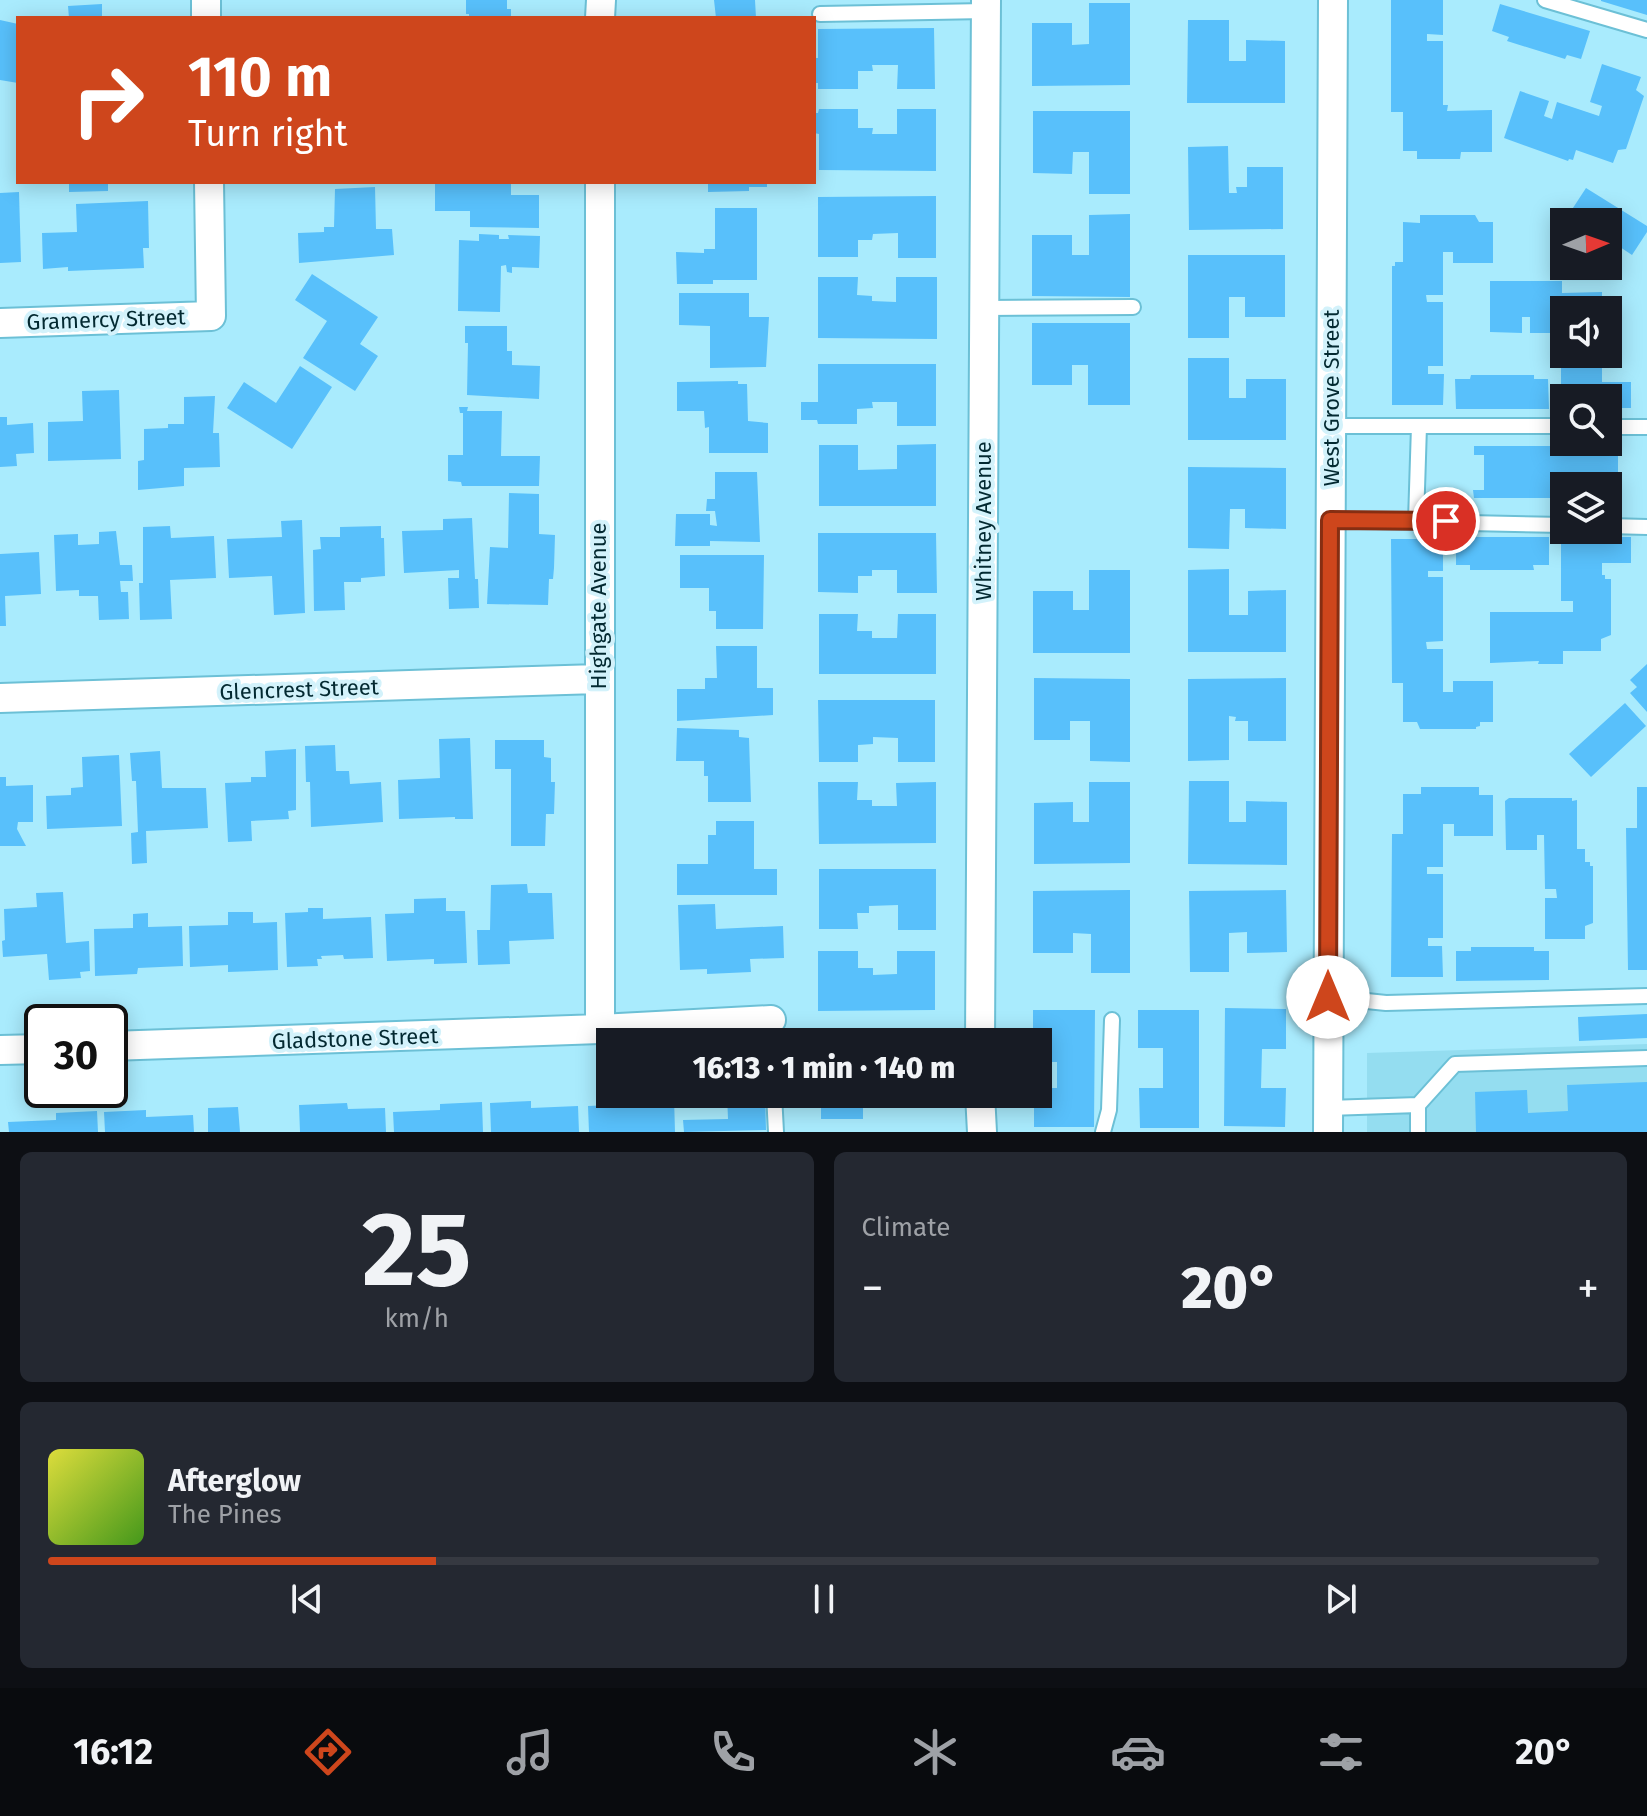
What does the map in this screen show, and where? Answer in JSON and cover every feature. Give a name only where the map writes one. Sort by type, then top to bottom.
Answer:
[{"type":"street","name":"West Grove Street","points":[[1328,1120],[1333,0]]},
{"type":"street","name":"Whitney Avenue","points":[[980,1028],[986,6]]},
{"type":"street","name":"Gramercy Street","points":[[0,323],[211,316],[209,184]]},
{"type":"street","name":"Highgate Avenue","points":[[600,184],[600,1028]]},
{"type":"street","name":"Glencrest Street","points":[[0,698],[598,679]]},
{"type":"street","name":"Gladstone Street","points":[[128,1045],[596,1029]]},
{"type":"street","points":[[0,1050],[24,1049]]},
{"type":"street","points":[[981,1108],[982,1132]]},
{"type":"lane","points":[[1545,0],[1647,30]]},
{"type":"lane","points":[[820,14],[986,6]]},
{"type":"lane","points":[[985,308],[1133,307]]},
{"type":"lane","points":[[1331,426],[1550,426]]},
{"type":"lane","points":[[1416,521],[1419,426]]},
{"type":"lane","points":[[1622,427],[1647,427]]},
{"type":"lane","points":[[1330,520],[1550,525]]},
{"type":"lane","points":[[1622,526],[1647,527]]},
{"type":"lane","points":[[1328,997],[1386,1003],[1647,996]]},
{"type":"lane","points":[[1103,1132],[1109,1110],[1112,1020]]},
{"type":"lane","points":[[1328,1120],[1418,1105],[1455,1064],[1647,1058]]},
{"type":"lane","points":[[1418,1105],[1418,1132]]},
{"type":"lane","points":[[775,1108],[776,1132]]},
{"type":"shaded area","points":[[1647,1044],[1647,1132],[1367,1132],[1367,1053]]},
{"type":"building","points":[[466,0],[507,0],[507,9],[511,9],[511,16],[466,14]]},
{"type":"building","points":[[714,0],[755,0],[756,16],[716,16]]},
{"type":"building","points":[[1391,0],[1443,0],[1443,35],[1427,34],[1427,41],[1443,41],[1443,105],[1448,105],[1447,111],[1492,110],[1492,152],[1461,152],[1460,159],[1417,159],[1417,151],[1403,151],[1403,112],[1391,112]]},
{"type":"building","points":[[1647,0],[1647,15],[1601,1]]},
{"type":"building","points":[[1089,3],[1130,3],[1130,85],[1032,86],[1032,23],[1072,23],[1072,45],[1089,44]]},
{"type":"building","points":[[102,4],[102,16],[69,16],[68,6]]},
{"type":"building","points":[[1500,4],[1590,31],[1581,59],[1567,55],[1565,59],[1507,41],[1509,37],[1492,31]]},
{"type":"building","points":[[0,20],[16,24],[16,83],[0,80]]},
{"type":"building","points":[[1188,20],[1229,20],[1229,61],[1246,61],[1246,40],[1285,41],[1285,103],[1187,103]]},
{"type":"building","points":[[934,28],[935,89],[897,89],[898,65],[872,65],[873,71],[858,71],[858,89],[818,89],[818,29]]},
{"type":"building","points":[[1602,64],[1641,77],[1636,90],[1644,96],[1626,149],[1618,150],[1613,163],[1576,150],[1573,160],[1568,161],[1504,138],[1520,91],[1549,101],[1544,116],[1552,119],[1557,102],[1599,116],[1602,106],[1590,102]]},
{"type":"building","points":[[819,109],[858,109],[858,128],[873,128],[872,134],[897,134],[897,109],[936,109],[936,171],[819,170]]},
{"type":"building","points":[[1033,111],[1130,111],[1130,194],[1089,194],[1089,152],[1073,152],[1072,174],[1033,173]]},
{"type":"building","points":[[1228,146],[1229,193],[1237,193],[1236,187],[1247,187],[1247,167],[1283,167],[1283,229],[1189,230],[1188,147]]},
{"type":"building","points":[[69,184],[108,184],[108,191],[69,192]]},
{"type":"building","points":[[435,184],[511,184],[511,195],[539,195],[539,228],[470,227],[470,211],[435,211]]},
{"type":"building","points":[[708,184],[767,184],[767,187],[749,187],[749,191],[708,192]]},
{"type":"building","points":[[375,187],[376,229],[392,229],[394,255],[299,263],[298,233],[324,232],[324,227],[334,227],[335,189]]},
{"type":"building","points":[[1586,188],[1618,208],[1573,208]]},
{"type":"building","points":[[19,192],[21,262],[0,263],[0,193]]},
{"type":"building","points":[[936,196],[936,258],[898,258],[898,233],[873,234],[872,240],[858,240],[858,257],[818,257],[818,197]]},
{"type":"building","points":[[148,201],[149,248],[143,248],[144,268],[43,269],[42,233],[77,232],[76,204]]},
{"type":"building","points":[[715,208],[757,208],[757,280],[677,284],[676,252],[704,253],[704,249],[715,249]]},
{"type":"building","points":[[1622,210],[1647,226],[1647,232],[1632,255],[1622,248]]},
{"type":"building","points":[[1130,214],[1130,297],[1032,296],[1032,235],[1072,235],[1072,255],[1089,255],[1089,215]]},
{"type":"building","points":[[1420,215],[1475,215],[1479,222],[1493,222],[1493,263],[1453,263],[1453,252],[1443,252],[1443,295],[1426,295],[1427,302],[1443,302],[1443,366],[1428,366],[1428,374],[1444,374],[1443,405],[1392,405],[1392,266],[1395,262],[1403,262],[1403,222],[1420,223]]},
{"type":"building","points":[[479,234],[499,235],[499,239],[509,239],[508,235],[540,236],[539,268],[512,267],[512,273],[507,272],[506,265],[501,266],[500,312],[458,311],[459,240],[479,241]]},
{"type":"building","points":[[1188,255],[1285,255],[1285,317],[1245,317],[1245,297],[1229,297],[1229,338],[1188,338]]},
{"type":"building","points":[[312,274],[378,317],[360,344],[378,356],[355,391],[303,358],[327,321],[295,300]]},
{"type":"building","points":[[818,277],[858,277],[857,295],[872,296],[872,301],[896,302],[896,277],[937,277],[937,339],[818,338]]},
{"type":"building","points":[[1490,281],[1562,281],[1562,293],[1602,292],[1602,296],[1550,296],[1550,333],[1530,333],[1530,317],[1522,317],[1522,333],[1490,332]]},
{"type":"building","points":[[679,293],[749,293],[749,317],[769,317],[766,367],[710,368],[710,326],[679,325]]},
{"type":"building","points":[[1032,323],[1130,323],[1130,405],[1088,405],[1088,365],[1072,365],[1072,385],[1032,385]]},
{"type":"building","points":[[465,326],[507,326],[507,351],[512,351],[512,365],[540,366],[539,399],[467,395],[468,343],[465,343]]},
{"type":"building","points":[[1188,358],[1229,358],[1229,398],[1246,398],[1246,379],[1286,379],[1286,440],[1188,440]]},
{"type":"building","points":[[818,364],[936,364],[936,426],[897,426],[897,402],[872,402],[873,408],[857,409],[857,424],[818,424],[817,420],[801,420],[801,402],[818,402]]},
{"type":"building","points":[[300,366],[332,387],[292,449],[227,408],[244,382],[276,403]]},
{"type":"building","points":[[1561,368],[1602,368],[1602,382],[1631,382],[1631,408],[1622,408],[1622,384],[1561,384]]},
{"type":"building","points":[[1471,375],[1534,375],[1534,379],[1548,379],[1549,409],[1456,409],[1455,379],[1470,379]]},
{"type":"building","points":[[738,381],[738,384],[747,384],[748,421],[768,423],[768,453],[709,453],[709,427],[705,428],[704,411],[677,411],[677,382]]},
{"type":"building","points":[[119,390],[121,459],[48,461],[48,422],[83,421],[82,391]]},
{"type":"building","points":[[215,396],[213,433],[219,433],[220,467],[184,468],[184,486],[138,490],[138,461],[144,460],[144,429],[184,424],[184,397]]},
{"type":"building","points":[[459,407],[468,407],[467,411],[502,411],[501,456],[540,456],[539,486],[462,486],[461,482],[448,481],[448,455],[463,455],[463,413],[460,413]]},
{"type":"building","points":[[0,417],[7,417],[7,425],[33,423],[34,453],[16,454],[17,466],[0,467]]},
{"type":"building","points":[[936,444],[936,506],[819,506],[819,445],[858,445],[858,470],[897,469],[897,445]]},
{"type":"building","points":[[1474,446],[1550,446],[1550,456],[1618,456],[1618,472],[1550,472],[1550,498],[1474,498],[1473,490],[1484,490],[1484,455],[1474,455]]},
{"type":"building","points":[[1188,467],[1286,468],[1286,529],[1245,528],[1245,509],[1230,509],[1229,549],[1188,548]]},
{"type":"building","points":[[715,472],[757,472],[760,542],[710,541],[710,546],[675,546],[676,514],[710,514],[710,525],[717,526],[715,511],[706,511],[707,499],[715,499]]},
{"type":"building","points":[[509,493],[539,494],[539,534],[555,535],[548,605],[487,604],[490,547],[508,548]]},
{"type":"building","points":[[472,518],[479,608],[449,609],[448,578],[459,578],[459,570],[404,573],[402,531],[443,530],[443,519]]},
{"type":"building","points":[[302,520],[305,613],[274,615],[272,576],[229,578],[227,539],[282,537],[281,521]]},
{"type":"building","points":[[170,526],[171,538],[214,536],[216,578],[170,580],[172,619],[140,620],[143,527]]},
{"type":"building","points":[[381,526],[385,576],[361,578],[361,582],[344,582],[345,610],[314,611],[313,550],[321,549],[320,537],[340,537],[340,527]]},
{"type":"building","points":[[116,531],[120,565],[132,565],[133,581],[120,581],[121,592],[128,592],[129,619],[99,620],[98,596],[79,596],[79,590],[56,591],[54,535],[78,534],[78,545],[99,544],[99,532]]},
{"type":"building","points":[[818,533],[936,533],[937,593],[897,593],[897,570],[872,570],[872,576],[858,576],[858,593],[818,592]]},
{"type":"building","points":[[1456,537],[1549,537],[1549,565],[1533,565],[1534,570],[1470,570],[1470,565],[1456,565]]},
{"type":"building","points":[[1622,537],[1631,537],[1631,563],[1602,563],[1602,575],[1605,579],[1611,579],[1611,635],[1601,639],[1601,651],[1563,651],[1563,664],[1538,664],[1539,661],[1490,663],[1490,612],[1573,612],[1573,601],[1561,601],[1561,544],[1622,544]]},
{"type":"building","points":[[1391,539],[1443,539],[1443,571],[1428,571],[1428,577],[1443,577],[1443,641],[1426,642],[1427,649],[1443,649],[1443,692],[1453,692],[1453,681],[1493,681],[1493,722],[1480,722],[1476,729],[1420,729],[1417,722],[1403,722],[1403,683],[1392,683]]},
{"type":"building","points":[[39,552],[41,594],[5,596],[6,626],[0,626],[0,554]]},
{"type":"building","points":[[680,555],[764,555],[763,629],[716,629],[716,611],[709,611],[709,588],[680,588]]},
{"type":"building","points":[[1229,569],[1229,615],[1248,615],[1248,591],[1286,590],[1286,652],[1188,652],[1188,570]]},
{"type":"building","points":[[1089,570],[1130,570],[1130,653],[1033,653],[1033,591],[1073,591],[1073,610],[1089,610]]},
{"type":"building","points":[[819,614],[858,614],[857,631],[872,631],[872,638],[897,638],[898,614],[936,614],[936,674],[819,674]]},
{"type":"building","points":[[716,646],[757,646],[757,688],[773,688],[773,715],[677,721],[677,689],[705,689],[705,678],[717,678]]},
{"type":"building","points":[[1647,664],[1647,712],[1630,693],[1637,687],[1630,680]]},
{"type":"building","points":[[1034,678],[1130,679],[1130,762],[1090,761],[1090,721],[1070,721],[1070,740],[1034,740]]},
{"type":"building","points":[[1286,678],[1286,741],[1248,741],[1248,721],[1235,721],[1236,717],[1229,716],[1229,760],[1188,761],[1188,679]]},
{"type":"building","points":[[818,700],[935,700],[935,762],[898,762],[898,738],[873,737],[873,744],[858,745],[858,762],[819,762]]},
{"type":"building","points":[[1625,703],[1646,726],[1591,777],[1569,754]]},
{"type":"building","points":[[677,728],[739,730],[739,737],[749,738],[751,802],[708,802],[708,776],[704,776],[704,761],[676,761]]},
{"type":"building","points":[[470,738],[473,819],[399,819],[398,780],[440,778],[439,739]]},
{"type":"building","points":[[495,740],[544,740],[544,757],[551,758],[551,782],[555,782],[554,814],[546,814],[545,846],[511,846],[511,769],[495,769]]},
{"type":"building","points":[[335,745],[336,771],[349,771],[350,784],[381,782],[383,822],[311,827],[305,746]]},
{"type":"building","points":[[296,749],[296,810],[288,811],[289,819],[251,821],[252,841],[228,842],[225,783],[251,782],[251,777],[266,777],[265,751]]},
{"type":"building","points":[[160,751],[162,788],[206,788],[208,828],[146,831],[147,863],[132,864],[131,833],[138,832],[136,781],[132,781],[130,753]]},
{"type":"building","points":[[119,755],[122,826],[47,829],[46,796],[71,795],[71,788],[83,787],[82,757]]},
{"type":"building","points":[[0,777],[6,777],[6,786],[33,785],[33,822],[18,822],[17,829],[26,846],[0,846]]},
{"type":"building","points":[[1189,781],[1229,781],[1229,822],[1246,822],[1246,801],[1287,802],[1287,865],[1188,864]]},
{"type":"building","points":[[818,782],[858,782],[857,800],[872,800],[872,806],[897,806],[896,783],[936,782],[936,843],[819,844]]},
{"type":"building","points":[[1089,782],[1130,782],[1130,863],[1034,864],[1034,803],[1073,802],[1073,822],[1089,822]]},
{"type":"building","points":[[1421,787],[1479,787],[1479,795],[1493,795],[1493,836],[1454,836],[1454,824],[1443,824],[1443,867],[1427,867],[1427,874],[1443,874],[1443,938],[1428,938],[1428,946],[1442,946],[1443,977],[1391,977],[1392,834],[1403,834],[1403,794],[1421,794]]},
{"type":"building","points":[[1637,787],[1647,787],[1647,970],[1628,970],[1626,828],[1637,828]]},
{"type":"building","points":[[1509,798],[1577,800],[1577,849],[1585,849],[1585,862],[1593,866],[1593,923],[1585,926],[1585,939],[1545,939],[1545,898],[1557,898],[1556,889],[1545,889],[1544,835],[1537,835],[1537,850],[1506,850],[1505,801]]},
{"type":"building","points":[[716,821],[754,821],[754,869],[777,869],[777,895],[677,895],[677,864],[708,864],[708,835],[716,835]]},
{"type":"building","points":[[819,869],[936,869],[936,930],[898,930],[898,905],[869,906],[869,913],[857,913],[858,929],[819,929]]},
{"type":"building","points":[[527,884],[528,893],[552,893],[554,939],[509,941],[510,964],[478,965],[477,930],[490,930],[491,885]]},
{"type":"building","points":[[1130,890],[1130,973],[1091,973],[1091,934],[1073,933],[1073,953],[1033,953],[1033,891]]},
{"type":"building","points":[[1286,890],[1287,952],[1247,953],[1247,932],[1229,933],[1229,972],[1190,972],[1189,891]]},
{"type":"building","points":[[63,892],[66,943],[89,941],[90,971],[80,972],[81,978],[49,980],[47,954],[3,957],[4,909],[37,907],[36,893]]},
{"type":"building","points":[[446,898],[446,911],[465,911],[467,963],[434,964],[434,959],[387,961],[385,914],[414,913],[414,899]]},
{"type":"building","points":[[715,904],[716,929],[783,926],[784,958],[750,959],[751,972],[707,974],[707,969],[680,970],[678,905]]},
{"type":"building","points":[[308,908],[323,908],[323,919],[371,917],[373,958],[321,956],[322,959],[317,959],[318,966],[287,967],[285,913],[308,912]]},
{"type":"building","points":[[228,912],[253,912],[253,923],[277,922],[278,970],[228,972],[228,965],[190,967],[189,926],[228,925]]},
{"type":"building","points":[[148,913],[148,927],[182,926],[183,966],[138,968],[137,974],[95,976],[94,929],[133,928],[133,914]]},
{"type":"building","points":[[1471,947],[1534,947],[1534,951],[1549,951],[1549,980],[1456,981],[1456,951],[1471,951]]},
{"type":"building","points":[[818,951],[858,951],[858,968],[873,968],[873,975],[897,974],[897,951],[935,951],[935,1010],[818,1011]]},
{"type":"building","points":[[1225,1008],[1286,1009],[1286,1049],[1262,1049],[1261,1088],[1286,1088],[1285,1127],[1224,1126]]},
{"type":"building","points":[[1033,1010],[1095,1010],[1094,1127],[1034,1127],[1034,1108],[1052,1108],[1052,1088],[1057,1088],[1057,1062],[1052,1062],[1052,1028],[1033,1028]]},
{"type":"building","points":[[1138,1010],[1199,1010],[1199,1128],[1140,1128],[1139,1088],[1163,1088],[1163,1048],[1138,1048]]},
{"type":"building","points":[[1647,1014],[1647,1038],[1579,1041],[1578,1017]]},
{"type":"building","points":[[1647,1082],[1647,1132],[1476,1132],[1475,1092],[1527,1090],[1528,1113],[1568,1111],[1567,1085]]},
{"type":"building","points":[[531,1101],[531,1108],[578,1106],[579,1132],[491,1132],[490,1103]]},
{"type":"building","points":[[482,1102],[483,1132],[394,1132],[393,1112],[440,1110],[440,1104]]},
{"type":"building","points":[[347,1103],[348,1109],[385,1108],[386,1132],[300,1132],[299,1105]]},
{"type":"building","points":[[588,1106],[674,1108],[675,1132],[589,1132]]},
{"type":"building","points":[[238,1107],[240,1132],[208,1132],[208,1108]]},
{"type":"building","points":[[728,1108],[765,1108],[766,1130],[684,1132],[683,1120],[728,1119]]},
{"type":"building","points":[[821,1108],[863,1108],[863,1119],[821,1119]]},
{"type":"building","points":[[146,1110],[146,1117],[193,1115],[194,1132],[105,1132],[104,1112]]},
{"type":"building","points":[[97,1111],[98,1132],[9,1132],[8,1122],[56,1120],[56,1113]]},
{"type":"route","points":[[1328,997],[1330,520],[1446,521]]}]
